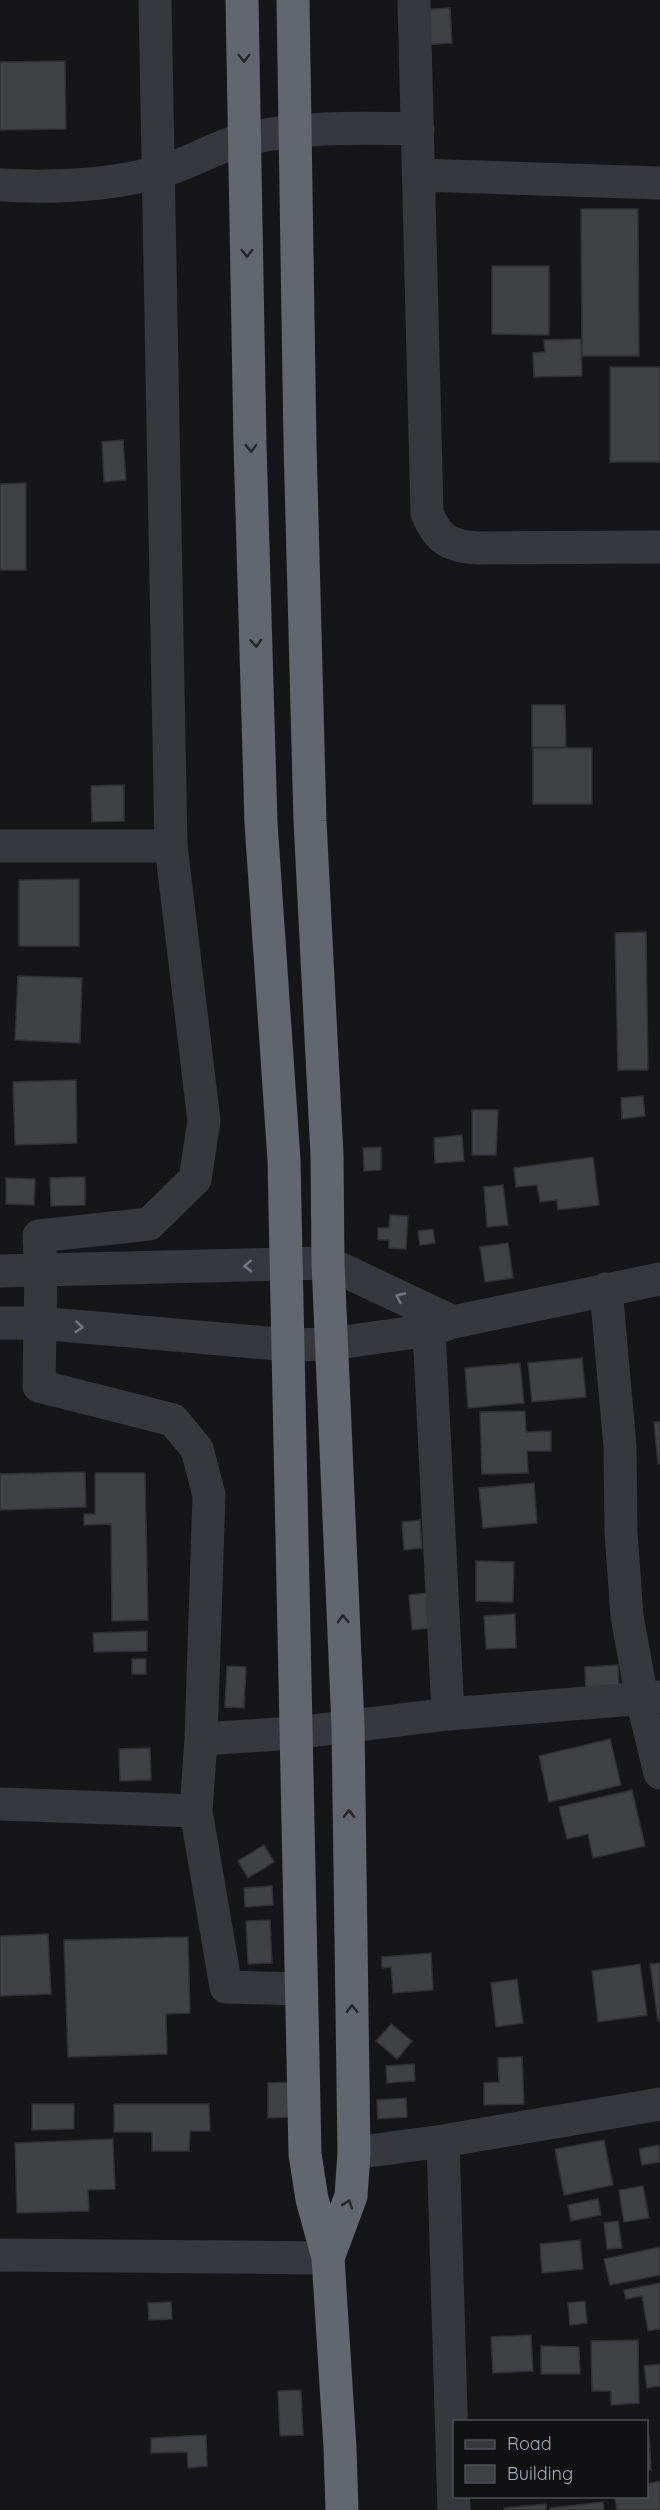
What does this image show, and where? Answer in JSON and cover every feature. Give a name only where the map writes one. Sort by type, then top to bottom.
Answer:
[{"type":"highway","points":[[242,0],[250,444],[261,823],[284,1160],[305,2154],[312,2199],[328,2258],[342,2510]]},
{"type":"highway","points":[[293,0],[300,431],[310,821],[327,1155],[328,1263],[348,1726],[354,2153],[351,2196],[328,2258]]},
{"type":"street","points":[[155,0],[171,846],[204,1121],[195,1179],[148,1224],[39,1236],[41,1271],[39,1386],[173,1420],[197,1449],[209,1496],[201,1739],[196,1811],[226,1987],[301,1989]]},
{"type":"street","points":[[414,0],[420,175],[426,503],[434,531],[456,546],[478,548],[660,547]]},
{"type":"street","points":[[0,185],[104,184],[159,172],[245,139],[295,132],[365,128],[418,129]]},
{"type":"street","points":[[420,175],[660,183]]},
{"type":"street","points":[[0,846],[171,846]]},
{"type":"street","points":[[0,1271],[328,1263],[441,1326]]},
{"type":"street","points":[[0,1323],[39,1323],[289,1345],[331,1344],[441,1326],[660,1279]]},
{"type":"street","points":[[606,1289],[620,1447],[621,1532],[627,1616],[651,1698],[660,1773]]},
{"type":"street","points":[[441,1326],[448,1714]]},
{"type":"street","points":[[201,1739],[296,1732],[448,1714],[651,1698]]},
{"type":"street","points":[[0,1804],[196,1811]]},
{"type":"street","points":[[354,2153],[443,2141],[660,2104]]},
{"type":"street","points":[[443,2141],[453,2476]]},
{"type":"street","points":[[0,2255],[328,2258]]},
{"type":"building","points":[[450,8],[452,43],[419,45],[417,10]]},
{"type":"building","points":[[65,61],[66,129],[0,130],[0,62]]},
{"type":"building","points":[[581,209],[638,209],[639,356],[582,356]]},
{"type":"building","points":[[492,266],[549,266],[549,335],[492,334]]},
{"type":"building","points":[[581,339],[582,376],[534,377],[533,353],[545,352],[544,340]]},
{"type":"building","points":[[610,367],[660,367],[660,462],[610,462]]},
{"type":"building","points":[[123,440],[126,480],[104,482],[102,442]]},
{"type":"building","points":[[26,483],[26,570],[0,570],[0,484]]},
{"type":"building","points":[[532,705],[565,705],[566,747],[532,747]]},
{"type":"building","points":[[533,748],[592,748],[592,804],[533,804]]},
{"type":"building","points":[[124,785],[124,821],[92,822],[91,786]]},
{"type":"building","points":[[79,879],[79,946],[19,946],[19,880]]},
{"type":"building","points":[[646,932],[648,1070],[618,1070],[615,933]]},
{"type":"building","points":[[18,976],[82,978],[80,1043],[15,1040]]},
{"type":"building","points":[[76,1080],[77,1143],[15,1145],[13,1082]]},
{"type":"building","points":[[643,1096],[645,1116],[622,1119],[621,1098]]},
{"type":"building","points":[[472,1110],[498,1110],[496,1155],[472,1155]]},
{"type":"building","points":[[462,1135],[464,1161],[435,1163],[434,1138]]},
{"type":"building","points":[[381,1147],[381,1170],[364,1171],[363,1148]]},
{"type":"building","points":[[593,1157],[599,1205],[558,1210],[557,1200],[540,1202],[537,1185],[516,1187],[514,1168]]},
{"type":"building","points":[[85,1177],[85,1205],[51,1206],[50,1178]]},
{"type":"building","points":[[6,1178],[35,1179],[34,1205],[6,1204]]},
{"type":"building","points":[[503,1185],[508,1225],[487,1227],[484,1187]]},
{"type":"building","points":[[390,1215],[408,1216],[406,1249],[389,1248],[389,1240],[378,1240],[378,1228],[389,1228]]},
{"type":"building","points":[[433,1229],[435,1243],[420,1245],[418,1231]]},
{"type":"building","points":[[508,1243],[513,1278],[485,1282],[480,1247]]},
{"type":"building","points":[[582,1358],[586,1397],[532,1402],[528,1363]]},
{"type":"building","points":[[520,1363],[524,1403],[468,1408],[465,1368]]},
{"type":"building","points":[[525,1411],[526,1432],[551,1431],[551,1451],[527,1451],[528,1473],[482,1474],[480,1412]]},
{"type":"building","points":[[654,1422],[660,1422],[660,1464],[658,1464]]},
{"type":"building","points":[[85,1472],[86,1507],[0,1510],[0,1474]]},
{"type":"building","points":[[95,1473],[145,1473],[148,1620],[112,1621],[111,1524],[84,1525],[84,1514],[95,1514]]},
{"type":"building","points":[[534,1483],[537,1523],[483,1528],[479,1488]]},
{"type":"building","points":[[420,1520],[422,1548],[404,1550],[402,1522]]},
{"type":"building","points":[[476,1561],[514,1562],[513,1602],[476,1601]]},
{"type":"building","points":[[427,1593],[430,1628],[412,1630],[409,1595]]},
{"type":"building","points":[[515,1614],[516,1648],[486,1649],[484,1616]]},
{"type":"building","points":[[147,1631],[147,1651],[94,1652],[93,1633]]},
{"type":"building","points":[[132,1659],[146,1659],[146,1674],[132,1674]]},
{"type":"building","points":[[618,1665],[619,1687],[586,1688],[585,1667]]},
{"type":"building","points":[[227,1666],[246,1667],[244,1708],[225,1707]]},
{"type":"building","points":[[610,1739],[621,1785],[549,1802],[539,1756]]},
{"type":"building","points":[[150,1748],[151,1780],[120,1781],[119,1749]]},
{"type":"building","points":[[632,1790],[645,1846],[593,1858],[588,1834],[567,1839],[559,1807]]},
{"type":"building","points":[[264,1845],[274,1862],[248,1878],[238,1861]]},
{"type":"building","points":[[272,1886],[273,1905],[245,1907],[244,1888]]},
{"type":"building","points":[[270,1920],[272,1963],[248,1964],[246,1921]]},
{"type":"building","points":[[48,1934],[51,1994],[0,1996],[0,1936]]},
{"type":"building","points":[[188,1937],[190,2013],[166,2014],[167,2054],[68,2057],[64,1940]]},
{"type":"building","points":[[431,1953],[433,1990],[393,1993],[391,1967],[382,1968],[382,1957]]},
{"type":"building","points":[[660,1963],[660,2021],[658,2021],[650,1964]]},
{"type":"building","points":[[640,1964],[647,2015],[598,2022],[592,1971]]},
{"type":"building","points":[[517,1979],[523,2023],[496,2027],[491,1983]]},
{"type":"building","points":[[391,2024],[412,2041],[397,2059],[376,2041]]},
{"type":"building","points":[[522,2057],[524,2104],[484,2105],[484,2083],[499,2082],[498,2058]]},
{"type":"building","points":[[414,2064],[415,2081],[387,2083],[386,2066]]},
{"type":"building","points":[[290,2082],[291,2117],[268,2118],[268,2083]]},
{"type":"building","points":[[406,2098],[407,2117],[378,2119],[377,2100]]},
{"type":"building","points":[[32,2104],[74,2104],[74,2129],[32,2130]]},
{"type":"building","points":[[114,2104],[209,2104],[210,2131],[190,2131],[189,2151],[152,2151],[152,2132],[114,2132]]},
{"type":"building","points":[[113,2139],[115,2189],[88,2190],[89,2211],[17,2213],[15,2143]]},
{"type":"building","points":[[604,2140],[613,2185],[564,2195],[555,2149]]},
{"type":"building","points":[[659,2145],[660,2162],[642,2165],[639,2149]]},
{"type":"building","points":[[643,2186],[649,2218],[624,2222],[619,2190]]},
{"type":"building","points":[[598,2199],[601,2215],[571,2221],[568,2205]]},
{"type":"building","points":[[618,2221],[622,2248],[607,2249],[604,2223]]},
{"type":"building","points":[[580,2240],[583,2269],[542,2273],[540,2244]]},
{"type":"building","points":[[660,2247],[660,2275],[610,2285],[604,2259]]},
{"type":"building","points":[[660,2283],[660,2329],[648,2331],[642,2296],[626,2299],[624,2290]]},
{"type":"building","points":[[585,2301],[587,2323],[570,2325],[568,2303]]},
{"type":"building","points":[[171,2302],[172,2319],[149,2320],[148,2303]]},
{"type":"building","points":[[531,2335],[533,2371],[493,2373],[491,2337]]},
{"type":"building","points":[[638,2340],[639,2403],[611,2405],[611,2391],[592,2391],[591,2341]]},
{"type":"building","points":[[541,2346],[579,2347],[580,2374],[541,2374]]},
{"type":"building","points":[[660,2364],[660,2386],[647,2388],[644,2366]]},
{"type":"building","points":[[301,2390],[303,2435],[280,2436],[278,2391]]},
{"type":"building","points":[[206,2435],[207,2466],[188,2468],[187,2452],[151,2453],[151,2438]]},
{"type":"building","points":[[648,2436],[649,2436],[651,2470],[648,2470]]},
{"type":"building","points":[[660,2481],[660,2510],[617,2510],[614,2498],[648,2498],[648,2484]]},
{"type":"building","points":[[603,2502],[604,2510],[550,2510],[550,2508]]},
{"type":"building","points":[[546,2504],[546,2510],[504,2510],[504,2508]]}]
